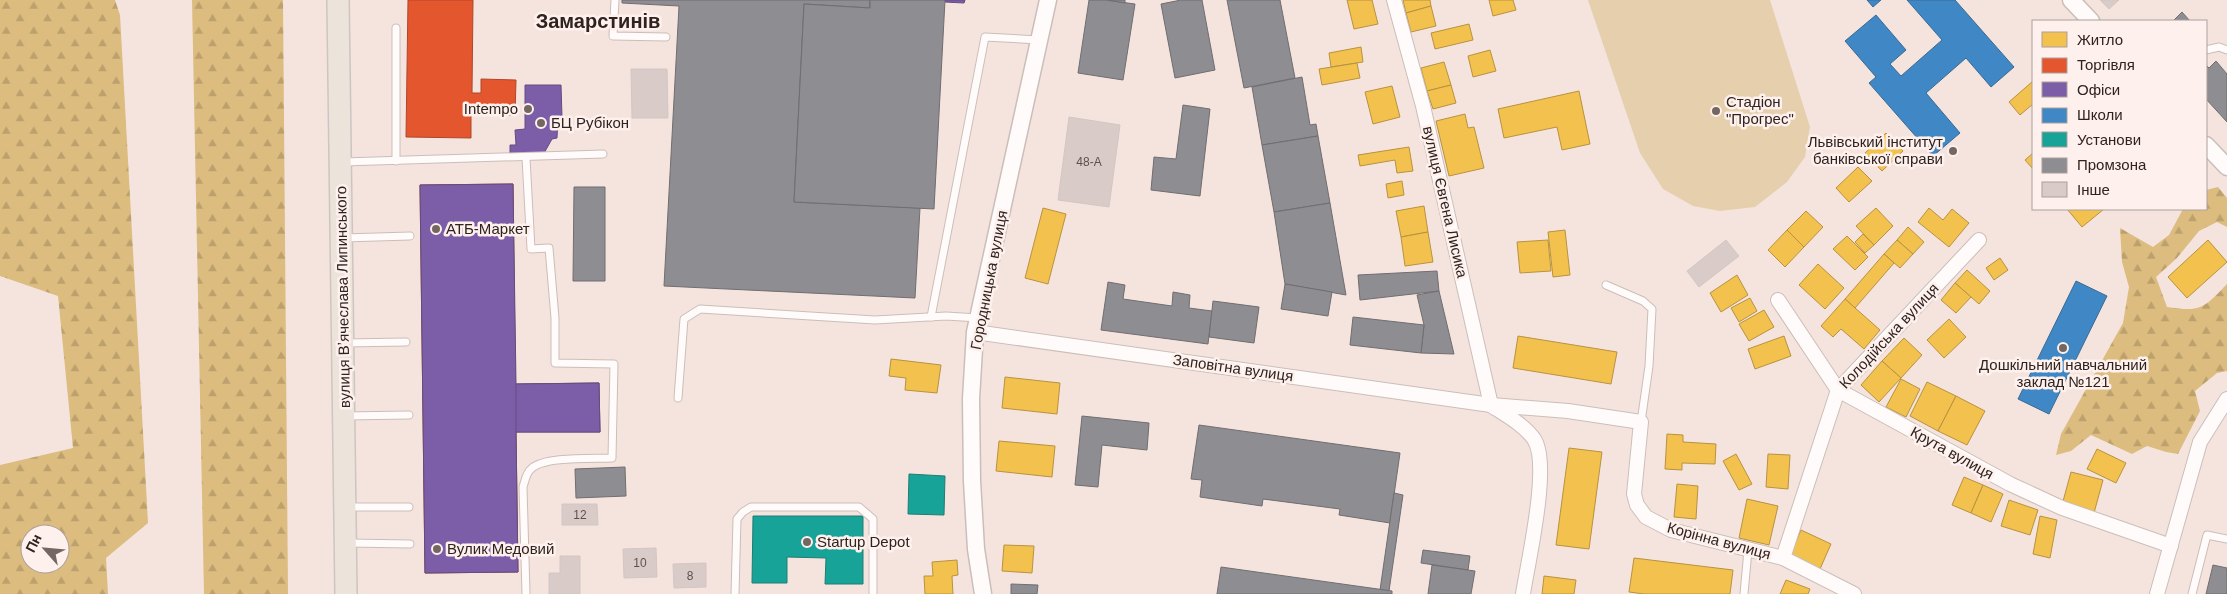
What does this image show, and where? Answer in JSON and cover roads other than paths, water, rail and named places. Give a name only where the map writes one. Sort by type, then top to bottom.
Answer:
[{"type":"main road","name":"вулиця Вʼячеслава Липинського","points":[[338,0],[346,594]]},
{"type":"street","name":"Городницька вулиця","points":[[983,594],[976,549],[972,481],[971,399],[977,325],[1048,0]]},
{"type":"street","name":"вулиця Євгена Лисика","points":[[1394,0],[1423,106],[1491,405]]},
{"type":"street","points":[[2071,0],[2090,20]]},
{"type":"street","points":[[2207,146],[2227,168]]},
{"type":"street","name":"Колодійська вулиця","points":[[1782,558],[1838,390],[1979,240]]},
{"type":"street","name":"Крута вулиця","points":[[1778,300],[1838,390],[2018,488],[2062,508],[2171,546]]},
{"type":"street","name":"Заповітна вулиця","points":[[977,325],[1491,405]]},
{"type":"street","points":[[2158,594],[2200,442],[2227,399]]},
{"type":"street","points":[[1491,405],[1568,411],[1641,422]]},
{"type":"street","points":[[1491,405],[1528,431],[1535,440],[1540,452],[1541,477],[1523,594]]},
{"type":"street","name":"Корінна вулиця","points":[[1641,422],[1634,494],[1637,505],[1646,517],[1671,530],[1782,558],[1854,594]]},
{"type":"lane","points":[[615,0],[614,36],[666,37]]},
{"type":"lane","points":[[396,28],[396,161]]},
{"type":"lane","points":[[931,317],[985,37],[1039,40]]},
{"type":"lane","points":[[2207,50],[2219,47],[2227,50]]},
{"type":"lane","points":[[340,162],[526,158],[603,154]]},
{"type":"lane","points":[[526,158],[531,249],[549,248],[555,318],[555,363],[614,364],[612,458],[549,461],[531,469],[526,476],[523,487],[526,594]]},
{"type":"lane","points":[[342,238],[410,236]]},
{"type":"lane","points":[[1606,285],[1643,300],[1652,310],[1649,366],[1641,422]]},
{"type":"lane","points":[[678,398],[684,319],[700,309],[875,320],[931,317],[977,325]]},
{"type":"lane","points":[[344,343],[406,342]]},
{"type":"lane","points":[[344,416],[409,415]]},
{"type":"lane","points":[[345,507],[409,507]]},
{"type":"lane","points":[[735,594],[737,519],[743,512],[752,507],[859,507],[873,519],[873,594]]},
{"type":"lane","points":[[2192,594],[2207,535],[2227,539]]},
{"type":"lane","points":[[346,543],[410,544]]},
{"type":"lane","points":[[1744,594],[1748,550]]},
{"type":"place","name":"Intempo","points":[[528,109]]},
{"type":"place","name":"Стадіон \"Прогрес\"","points":[[1716,111]]},
{"type":"place","name":"БЦ Рубікон","points":[[541,123]]},
{"type":"place","name":"Львівський інститут банківської справи","points":[[1953,151]]},
{"type":"place","name":"АТБ-Маркет","points":[[436,229]]},
{"type":"place","name":"Дошкільний навчальний заклад №121","points":[[2063,348]]},
{"type":"place","name":"Startup Depot","points":[[807,542]]},
{"type":"place","name":"Вулик Медовий","points":[[437,549]]},
{"type":"district","name":"Замарстинів","points":[[598,21]]}]
